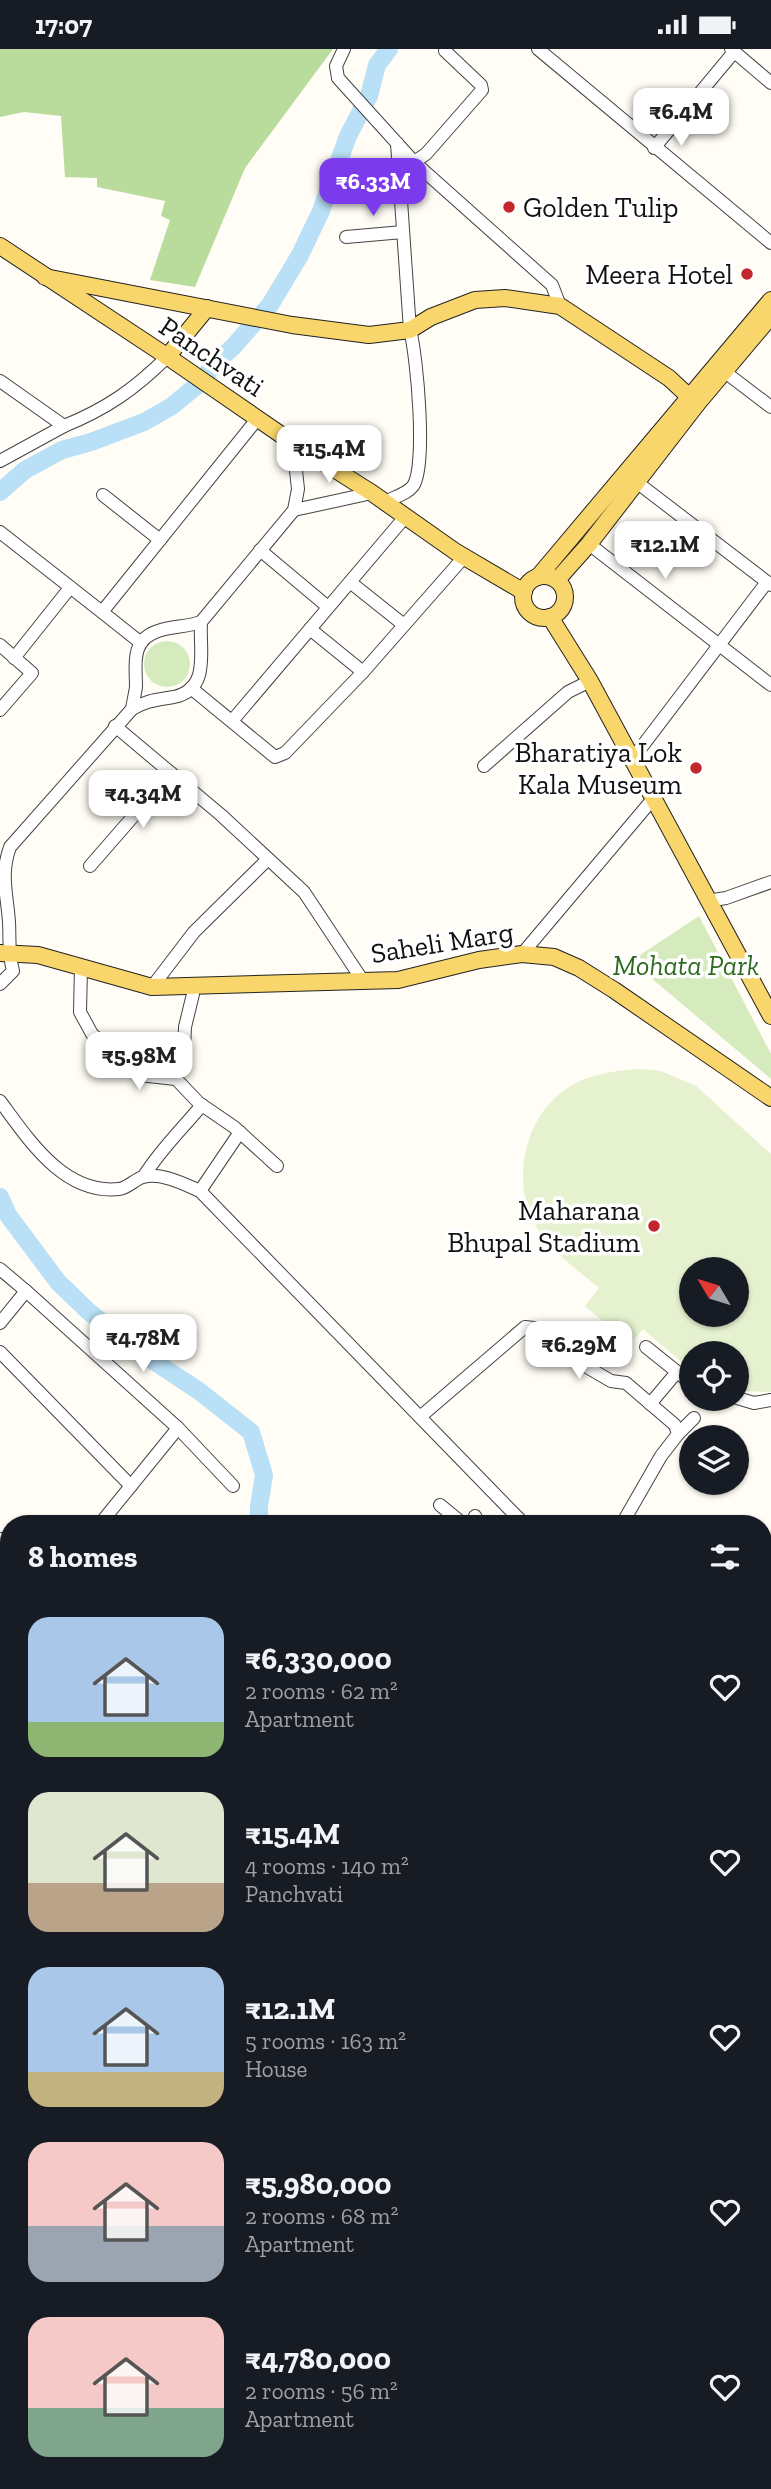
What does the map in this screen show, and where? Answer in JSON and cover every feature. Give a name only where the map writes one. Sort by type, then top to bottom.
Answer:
[{"type":"main road","name":"Panchvati","points":[[0,246],[293,443],[379,497],[464,557],[524,592]]},
{"type":"main road","points":[[45,277],[292,325],[369,335],[410,331],[431,317],[475,300],[505,298],[560,306],[662,372],[693,400]]},
{"type":"main road","points":[[538,577],[557,580],[564,590],[564,603],[556,614],[550,617],[530,612],[526,606],[524,592],[527,585],[538,577],[631,478],[771,300]]},
{"type":"main road","points":[[169,358],[210,309]]},
{"type":"main road","points":[[693,400],[725,372],[771,316]]},
{"type":"main road","points":[[557,580],[589,544],[631,478]]},
{"type":"main road","points":[[550,617],[590,681],[771,1016]]},
{"type":"main road","name":"Saheli Marg","points":[[4,953],[38,955],[152,987],[398,980],[479,960],[522,954],[554,957],[579,968],[771,1098]]},
{"type":"street","points":[[344,49],[335,67],[338,78],[414,162],[552,285],[560,306]]},
{"type":"street","points":[[538,49],[771,243]]},
{"type":"street","points":[[654,148],[732,50],[771,83]]},
{"type":"street","points":[[414,162],[426,154],[482,90],[481,85],[445,51]]},
{"type":"street","points":[[294,510],[379,497],[412,488],[416,479],[419,404],[415,350],[410,331],[397,143]]},
{"type":"street","points":[[346,237],[403,232]]},
{"type":"street","points":[[0,461],[118,400],[169,358]]},
{"type":"street","points":[[725,372],[771,407]]},
{"type":"street","points":[[0,381],[64,426]]},
{"type":"street","points":[[102,612],[258,418]]},
{"type":"street","points":[[132,709],[136,691],[135,652],[141,643],[159,630],[187,627],[201,622],[294,510],[298,489],[293,443]]},
{"type":"street","points":[[631,478],[769,584],[631,761]]},
{"type":"street","points":[[103,495],[160,540]]},
{"type":"street","points":[[232,721],[405,516]]},
{"type":"street","points":[[0,532],[69,589],[141,643]]},
{"type":"street","points":[[589,544],[771,685]]},
{"type":"street","points":[[260,550],[328,607]]},
{"type":"street","points":[[191,688],[275,757],[285,753],[363,672],[464,557]]},
{"type":"street","points":[[350,582],[404,625]]},
{"type":"street","points":[[14,657],[69,589]]},
{"type":"street","points":[[0,984],[13,971],[4,953],[9,921],[2,886],[1,861],[10,847],[132,709],[148,700],[182,695],[198,680],[202,669],[201,622]]},
{"type":"street","points":[[310,629],[363,672]]},
{"type":"street","points":[[0,645],[32,673],[0,711]]},
{"type":"street","points":[[484,766],[568,692],[590,681]]},
{"type":"street","points":[[115,726],[304,892],[363,981]]},
{"type":"street","points":[[90,866],[171,773]]},
{"type":"street","points":[[522,954],[652,800]]},
{"type":"street","points":[[152,987],[194,932],[268,859]]},
{"type":"street","points":[[707,901],[726,898],[771,883]]},
{"type":"street","points":[[81,967],[80,1012],[92,1034],[139,1075],[176,1079],[202,1105],[240,1132],[277,1166]]},
{"type":"street","points":[[176,1079],[184,1049],[192,986]]},
{"type":"street","points":[[0,1101],[30,1142],[60,1172],[87,1187],[121,1189],[144,1177],[158,1154],[202,1105]]},
{"type":"street","points":[[200,1191],[240,1132]]},
{"type":"street","points":[[144,1177],[173,1179],[200,1191],[515,1515]]},
{"type":"street","points":[[0,1269],[178,1428],[233,1486]]},
{"type":"street","points":[[0,1323],[26,1291]]},
{"type":"street","points":[[420,1417],[525,1327],[543,1329],[564,1343],[587,1367],[611,1381],[626,1383],[675,1425],[678,1434]]},
{"type":"street","points":[[646,1347],[677,1372],[650,1404]]},
{"type":"street","points":[[0,1352],[131,1486]]},
{"type":"street","points":[[749,1402],[771,1400]]},
{"type":"street","points":[[627,1515],[661,1457],[694,1418]]},
{"type":"street","points":[[107,1515],[178,1428]]},
{"type":"street","points":[[440,1505],[452,1515]]},
{"type":"green space","points":[[0,49],[333,49],[245,168],[195,287],[150,280],[170,220],[161,216],[165,201],[97,187],[97,178],[65,177],[61,116],[24,112],[0,117]]},
{"type":"green space","points":[[167,641],[183,648],[190,664],[183,680],[167,687],[151,680],[144,664],[151,648]]},
{"type":"green space","name":"Mohata Park","points":[[699,916],[771,1054],[771,1079],[631,961]]},
{"type":"green space","name":"Maharana Bhupal Stadium","points":[[638,1069],[661,1071],[696,1086],[771,1154],[771,1392],[749,1391],[749,1341],[679,1341],[679,1360],[643,1329],[629,1344],[585,1306],[599,1288],[569,1264],[535,1225],[525,1198],[523,1181],[526,1148],[532,1132],[550,1103],[562,1092],[579,1082],[608,1073]]},
{"type":"waterway","points":[[0,492],[25,470],[62,450],[144,422],[172,406],[201,382],[214,364],[270,305],[300,255],[321,211],[348,136],[369,96],[377,65],[389,49]]},
{"type":"waterway","points":[[0,1197],[8,1215],[58,1282],[88,1311],[251,1432],[264,1475],[259,1515]]},
{"type":"place","name":"Golden Tulip","points":[[509,207]]},
{"type":"place","name":"Meera Hotel","points":[[747,274]]},
{"type":"place","name":"Bharatiya Lok Kala Museum","points":[[696,768]]},
{"type":"place","name":"Maharana Bhupal Stadium","points":[[654,1226]]}]
